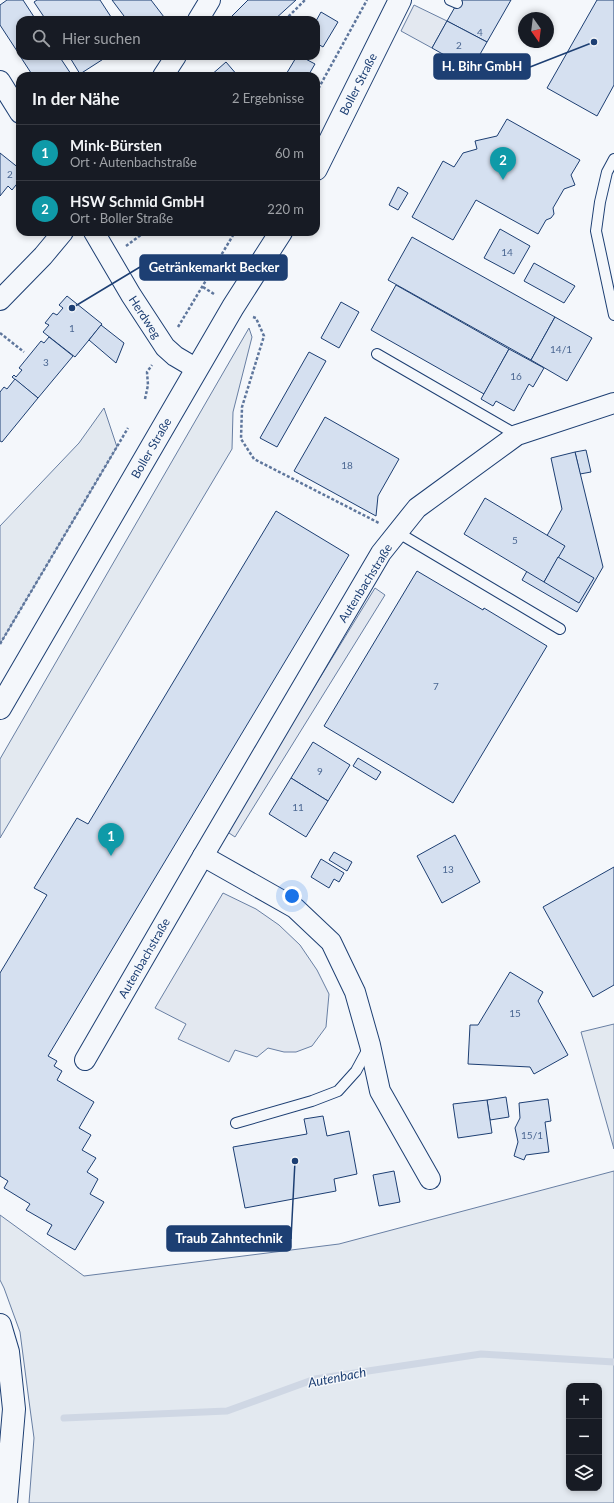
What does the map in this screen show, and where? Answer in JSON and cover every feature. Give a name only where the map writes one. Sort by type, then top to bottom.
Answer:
[{"type":"main road","name":"Boller Straße","points":[[320,161],[400,0]]},
{"type":"main road","name":"Boller Straße","points":[[0,708],[233,307],[278,236]]},
{"type":"main road","points":[[0,1325],[8,1352],[14,1409],[6,1503]]},
{"type":"street","points":[[200,16],[210,0]]},
{"type":"street","points":[[166,72],[173,60]]},
{"type":"street","points":[[0,81],[16,107]]},
{"type":"street","points":[[0,300],[43,256],[60,236]]},
{"type":"street","name":"Herdweg","points":[[96,236],[131,295],[165,347],[175,356],[197,369]]},
{"type":"street","name":"Autenbachstraße","points":[[85,1060],[203,856],[382,553],[397,532],[417,508],[517,435],[614,402]]},
{"type":"street","points":[[203,856],[295,908],[331,942],[355,992],[370,1045],[380,1091],[430,1179]]},
{"type":"lane","points":[[614,159],[607,172],[600,202],[596,231],[614,315]]},
{"type":"lane","points":[[376,354],[517,435]]},
{"type":"lane","points":[[397,532],[560,629]]},
{"type":"lane","points":[[236,1123],[312,1102],[338,1091],[356,1071],[370,1045]]},
{"type":"path","points":[[289,16],[305,0]]},
{"type":"path","points":[[320,86],[367,0]]},
{"type":"path","points":[[145,399],[148,385],[147,372],[165,347],[203,287],[233,236]]},
{"type":"path","points":[[203,287],[233,307],[256,318],[264,336],[242,407],[241,439],[254,459],[397,532]]},
{"type":"path","points":[[0,333],[24,352]]},
{"type":"path","points":[[0,644],[128,428]]},
{"type":"shaded area","points":[[414,5],[447,21],[432,48],[401,31]]},
{"type":"shaded area","points":[[249,328],[252,337],[233,412],[232,449],[0,838],[0,759]]},
{"type":"shaded area","points":[[104,408],[117,447],[0,644],[0,526],[79,443]]},
{"type":"shaded area","points":[[375,588],[385,595],[235,837],[226,831]]},
{"type":"shaded area","points":[[223,893],[256,909],[279,925],[300,945],[317,970],[329,994],[326,1027],[312,1046],[296,1052],[284,1052],[268,1048],[257,1057],[235,1050],[229,1062],[178,1039],[186,1024],[155,1008]]},
{"type":"shaded area","points":[[614,1024],[614,1149],[581,1032]]},
{"type":"shaded area","points":[[614,1171],[614,1503],[29,1503],[34,1438],[20,1332],[0,1280],[0,1215],[84,1276],[339,1244]]},
{"type":"building","points":[[7,0],[23,0],[33,16],[16,16],[16,49],[0,25],[0,5]]},
{"type":"building","points":[[37,0],[100,0],[110,16],[43,16],[34,2]]},
{"type":"building","points":[[112,0],[151,0],[163,16],[124,16]]},
{"type":"building","points":[[248,0],[296,0],[278,16],[232,16]]},
{"type":"building","points":[[459,0],[511,0],[487,42],[447,21]]},
{"type":"building","points":[[597,0],[614,0],[614,85],[597,116],[547,88]]},
{"type":"building","points":[[321,12],[338,22],[323,47],[320,45],[320,16],[319,16]]},
{"type":"building","points":[[447,21],[487,42],[471,70],[432,48]]},
{"type":"building","points":[[23,60],[62,60],[70,72],[30,72]]},
{"type":"building","points":[[71,60],[102,60],[83,72],[79,72]]},
{"type":"building","points":[[295,60],[308,60],[315,64],[310,72],[287,72]]},
{"type":"building","points":[[226,62],[235,72],[215,72]]},
{"type":"building","points":[[507,119],[580,160],[571,175],[575,185],[564,189],[553,208],[554,214],[551,218],[546,220],[538,234],[476,200],[453,240],[412,217],[443,161],[454,167],[463,153],[477,149],[475,141],[497,136]]},
{"type":"building","points":[[0,153],[16,166],[16,185],[12,190],[8,186],[0,196]]},
{"type":"building","points":[[398,187],[408,193],[398,210],[389,205]]},
{"type":"building","points":[[500,229],[530,246],[514,274],[484,258]]},
{"type":"building","points":[[412,237],[555,317],[531,360],[388,280]]},
{"type":"building","points":[[534,263],[575,286],[564,303],[524,281]]},
{"type":"building","points":[[396,285],[509,349],[484,394],[371,330]]},
{"type":"building","points":[[67,296],[102,324],[75,357],[43,332],[49,325],[45,323],[53,313],[57,315],[63,308],[59,305]]},
{"type":"building","points":[[341,302],[359,312],[339,348],[321,338]]},
{"type":"building","points":[[555,317],[592,338],[567,381],[531,360]]},
{"type":"building","points":[[101,325],[124,343],[116,363],[89,340]]},
{"type":"building","points":[[49,337],[73,356],[38,398],[12,377],[14,375],[16,377],[22,370],[19,368],[41,341],[44,343]]},
{"type":"building","points":[[509,349],[544,368],[533,387],[529,384],[514,411],[496,401],[493,406],[481,399]]},
{"type":"building","points":[[309,352],[326,361],[277,447],[260,438]]},
{"type":"building","points":[[15,379],[38,398],[2,442],[0,441],[0,392],[4,387],[7,389]]},
{"type":"building","points":[[325,417],[399,459],[378,496],[376,516],[294,471]]},
{"type":"building","points":[[586,450],[591,472],[580,474],[575,452]]},
{"type":"building","points":[[575,452],[603,567],[577,612],[522,580],[562,509],[551,458]]},
{"type":"building","points":[[485,498],[565,546],[544,582],[464,534]]},
{"type":"building","points":[[276,511],[349,555],[48,1056],[57,1061],[54,1066],[62,1071],[57,1080],[94,1102],[79,1128],[91,1135],[82,1150],[96,1158],[87,1172],[98,1179],[90,1194],[104,1202],[75,1250],[47,1234],[52,1225],[26,1210],[30,1204],[4,1188],[8,1181],[0,1176],[0,973],[47,895],[34,888],[77,818],[88,824]]},
{"type":"building","points":[[558,557],[594,578],[579,603],[544,582]]},
{"type":"building","points":[[417,571],[483,610],[484,608],[547,646],[453,803],[324,726]]},
{"type":"building","points":[[313,742],[350,765],[328,801],[291,778]]},
{"type":"building","points":[[358,758],[381,772],[376,780],[353,766]]},
{"type":"building","points":[[291,778],[328,801],[306,837],[269,814]]},
{"type":"building","points":[[455,835],[480,882],[442,903],[417,856]]},
{"type":"building","points":[[334,852],[352,862],[347,871],[329,860]]},
{"type":"building","points":[[321,859],[344,873],[339,882],[334,879],[329,888],[311,877]]},
{"type":"building","points":[[614,867],[614,985],[593,997],[543,907]]},
{"type":"building","points":[[510,972],[543,992],[538,1001],[568,1055],[534,1074],[530,1067],[468,1064],[470,1025],[478,1025]]},
{"type":"building","points":[[506,1097],[509,1117],[490,1120],[487,1100]]},
{"type":"building","points":[[548,1099],[551,1121],[545,1122],[549,1152],[526,1155],[524,1160],[514,1156],[518,1142],[515,1128],[520,1118],[519,1103]]},
{"type":"building","points":[[487,1100],[492,1133],[458,1138],[453,1104]]},
{"type":"building","points":[[323,1116],[327,1136],[349,1131],[357,1174],[334,1179],[336,1191],[245,1208],[233,1147],[307,1134],[304,1119]]},
{"type":"building","points":[[394,1171],[400,1202],[379,1206],[373,1175]]},
{"type":"waterway","name":"Autenbach","points":[[64,1418],[227,1411],[315,1379],[481,1354],[614,1362]]},
{"type":"place","name":"H. Bihr GmbH","points":[[594,42]]},
{"type":"place","name":"HSW Schmid GmbH","points":[[503,180]]},
{"type":"place","name":"Getränkemarkt Becker","points":[[72,308]]},
{"type":"place","name":"Mink-Bürsten","points":[[111,856]]},
{"type":"place","name":"Traub Zahntechnik","points":[[295,1161]]}]
